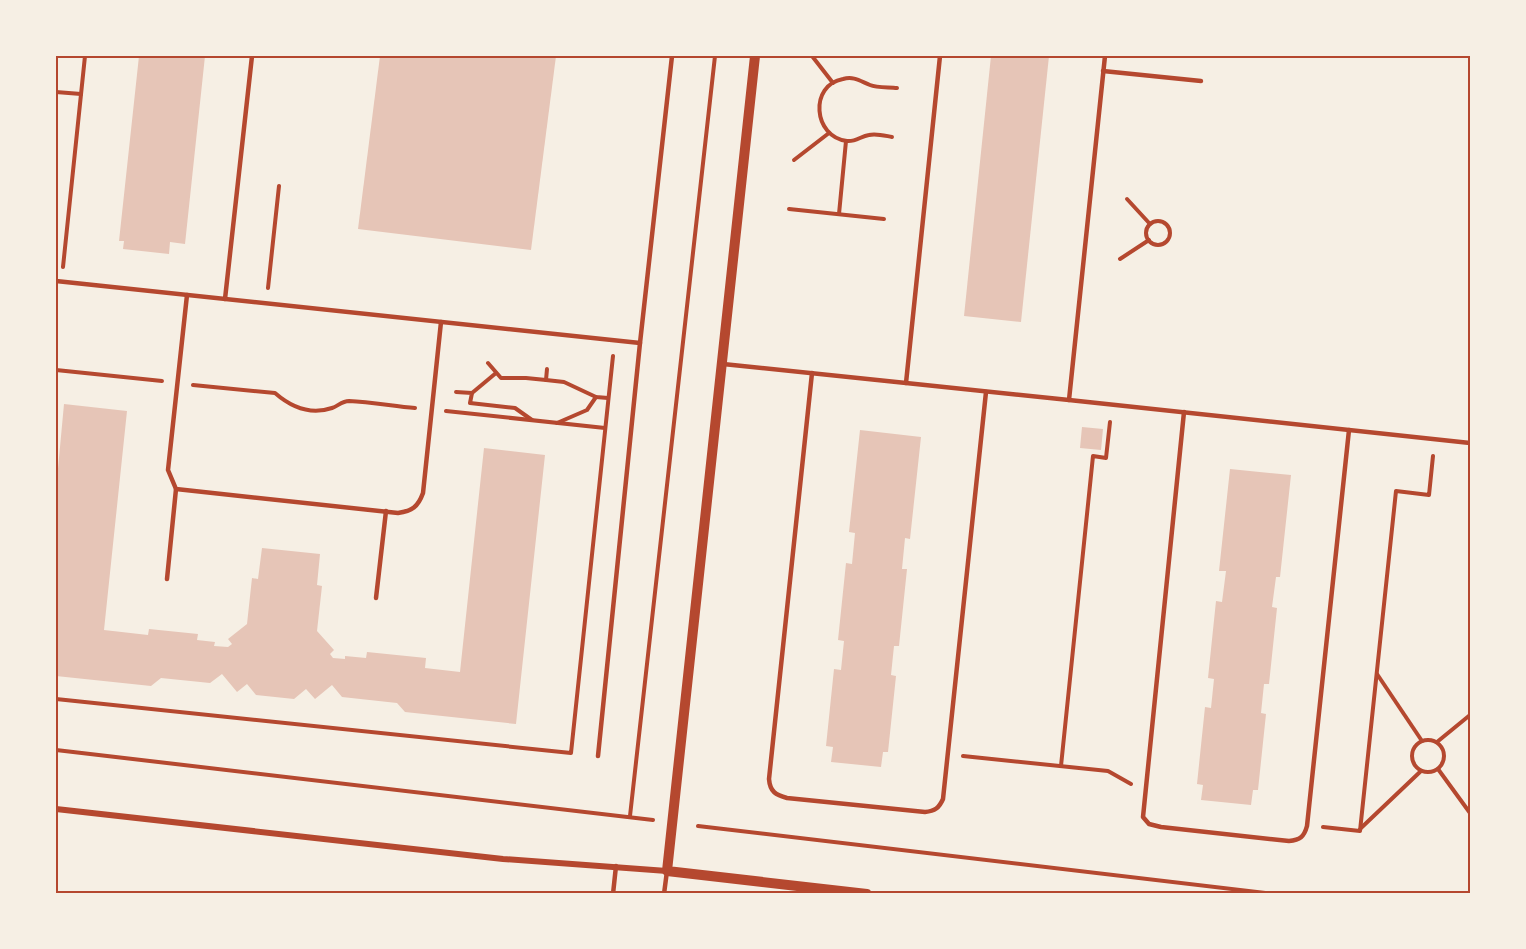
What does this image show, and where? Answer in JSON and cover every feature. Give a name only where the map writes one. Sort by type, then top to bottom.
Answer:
[{"type":"street","points":[[667,871],[755,56]]},
{"type":"street","points":[[56,809],[503,859],[616,866],[867,894]]},
{"type":"lane","points":[[225,299],[252,56]]},
{"type":"lane","points":[[598,756],[672,56]]},
{"type":"lane","points":[[906,383],[940,56]]},
{"type":"lane","points":[[1069,400],[1105,56]]},
{"type":"lane","points":[[1103,71],[1201,81]]},
{"type":"lane","points":[[58,282],[640,343]]},
{"type":"lane","points":[[167,579],[176,489],[168,470],[187,295]]},
{"type":"lane","points":[[176,489],[386,511],[410,511],[419,504],[423,493],[441,322]]},
{"type":"lane","points":[[721,364],[1470,443]]},
{"type":"lane","points":[[812,373],[769,779],[770,788],[776,795],[788,798],[918,812],[933,811],[940,806],[943,798],[986,392]]},
{"type":"lane","points":[[1184,412],[1143,817],[1149,824],[1289,841],[1299,840],[1305,835],[1308,826],[1349,430]]},
{"type":"lane","points":[[376,598],[386,511]]},
{"type":"lane","points":[[613,894],[616,866]]},
{"type":"lane","points":[[664,894],[667,871]]},
{"type":"path","points":[[58,282],[85,56]]},
{"type":"path","points":[[630,816],[715,56]]},
{"type":"path","points":[[812,56],[833,83]]},
{"type":"path","points":[[892,137],[869,135],[859,140],[846,141],[825,129],[819,118],[818,106],[822,94],[833,83],[841,79],[854,78],[870,85],[897,88]]},
{"type":"path","points":[[56,92],[81,94]]},
{"type":"path","points":[[794,160],[830,133]]},
{"type":"path","points":[[839,214],[846,141]]},
{"type":"path","points":[[266,303],[279,186]]},
{"type":"path","points":[[1126,199],[1150,224]]},
{"type":"path","points":[[789,208],[884,219]]},
{"type":"path","points":[[1158,220],[1170,229],[1170,236],[1166,243],[1158,245],[1149,240],[1146,229],[1150,224],[1158,220]]},
{"type":"path","points":[[1120,259],[1149,240]]},
{"type":"path","points":[[56,699],[571,753],[615,340]]},
{"type":"path","points":[[488,363],[501,378],[564,382],[596,397],[608,398]]},
{"type":"path","points":[[546,380],[547,369]]},
{"type":"path","points":[[56,370],[275,393],[285,402],[308,410],[334,407],[345,401],[605,428]]},
{"type":"path","points":[[496,373],[472,393],[470,403],[515,408],[533,421]]},
{"type":"path","points":[[456,392],[472,393]]},
{"type":"path","points":[[557,423],[587,410],[596,397]]},
{"type":"path","points":[[1061,766],[1093,456],[1106,458],[1110,422]]},
{"type":"path","points":[[1361,828],[1396,491],[1429,495],[1433,456]]},
{"type":"path","points":[[1377,674],[1422,741]]},
{"type":"path","points":[[1437,742],[1470,716]]},
{"type":"path","points":[[1425,740],[1437,742],[1443,748],[1445,758],[1438,769],[1431,772],[1421,771],[1413,764],[1412,753],[1416,744],[1425,740]]},
{"type":"path","points":[[56,750],[653,820]]},
{"type":"path","points":[[947,754],[1108,771],[1144,792]]},
{"type":"path","points":[[1438,769],[1470,813]]},
{"type":"path","points":[[1308,826],[1360,831],[1421,771]]},
{"type":"path","points":[[698,826],[1275,894]]},
{"type":"building","points":[[139,56],[205,56],[185,244],[170,242],[169,254],[123,249],[124,241],[119,241]]},
{"type":"building","points":[[380,56],[556,56],[531,250],[358,229]]},
{"type":"building","points":[[991,56],[1049,56],[1021,322],[964,316]]},
{"type":"building","points":[[64,404],[127,411],[104,630],[148,635],[149,629],[198,634],[197,640],[215,642],[214,646],[228,647],[232,644],[228,639],[247,624],[252,578],[258,579],[262,548],[320,554],[317,585],[322,586],[317,631],[334,650],[330,654],[333,658],[345,659],[345,656],[366,658],[367,652],[426,658],[425,668],[460,672],[484,448],[545,455],[516,724],[405,712],[397,703],[342,697],[332,685],[315,699],[306,689],[294,699],[256,695],[247,684],[237,692],[222,674],[210,683],[161,678],[151,686],[56,676],[56,490]]},
{"type":"building","points":[[1082,427],[1103,429],[1101,450],[1080,448]]},
{"type":"building","points":[[860,430],[921,437],[910,539],[905,538],[902,569],[907,569],[899,646],[894,646],[891,675],[896,676],[888,752],[883,752],[881,767],[831,762],[833,747],[826,746],[834,669],[841,670],[844,641],[838,640],[846,563],[852,564],[855,533],[849,532]]},
{"type":"building","points":[[1230,469],[1291,475],[1280,577],[1276,577],[1272,607],[1277,608],[1269,684],[1264,684],[1261,713],[1266,714],[1258,790],[1253,790],[1251,805],[1201,800],[1203,785],[1197,784],[1205,707],[1211,708],[1214,679],[1208,678],[1216,601],[1222,602],[1226,571],[1219,571]]}]
